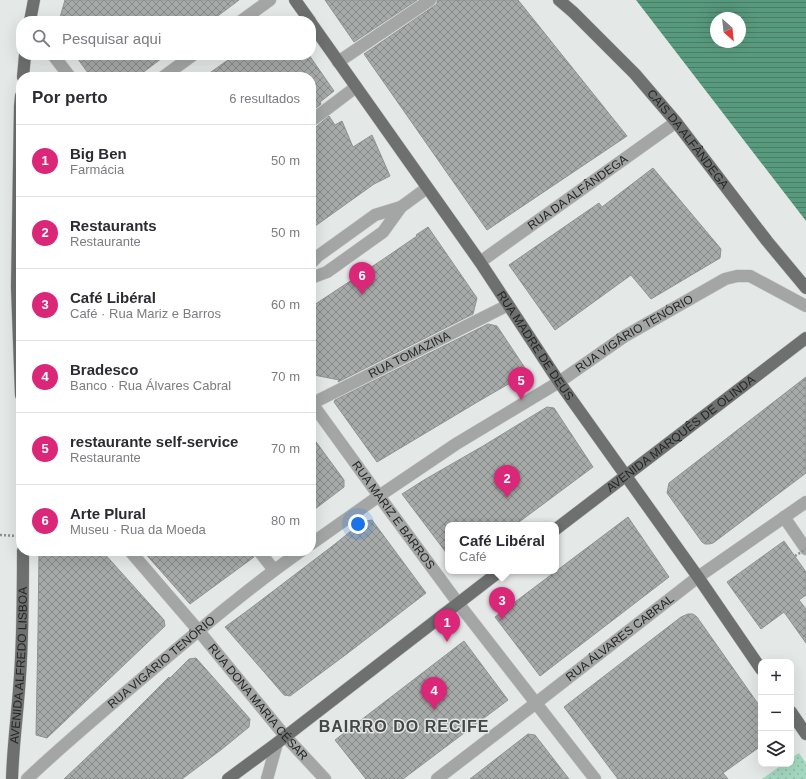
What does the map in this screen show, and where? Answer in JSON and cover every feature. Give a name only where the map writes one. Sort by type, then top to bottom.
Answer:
[{"type":"main road","points":[[31,16],[34,0]]},
{"type":"main road","name":"RUA MADRE DE DEUS","points":[[295,0],[306,16]]},
{"type":"main road","name":"CAIS DA ALFÂNDEGA","points":[[559,0],[635,74],[676,122],[767,241],[806,288]]},
{"type":"main road","name":"RUA MADRE DE DEUS","points":[[316,31],[480,262],[559,382],[698,577],[758,665]]},
{"type":"main road","points":[[23,72],[25,60]]},
{"type":"main road","name":"AVENIDA MARQUÊS DE OLINDA","points":[[559,527],[806,338]]},
{"type":"main road","name":"AVENIDA ALFREDO LISBOA","points":[[12,779],[13,750],[20,676],[23,556]]},
{"type":"main road","points":[[228,779],[281,740],[496,574]]},
{"type":"main road","points":[[794,716],[806,734]]},
{"type":"street","points":[[248,16],[270,0]]},
{"type":"street","points":[[338,62],[430,0]]},
{"type":"street","points":[[57,60],[66,72]]},
{"type":"street","points":[[170,72],[186,60]]},
{"type":"street","points":[[316,117],[356,88]]},
{"type":"street","name":"RUA DA ALFÂNDEGA","points":[[480,262],[676,122]]},
{"type":"street","points":[[316,258],[375,215],[401,207],[427,188]]},
{"type":"street","points":[[316,276],[327,272],[384,232],[401,207]]},
{"type":"street","name":"RUA VIGÁRIO TENÓRIO","points":[[316,540],[456,444],[559,382],[625,336],[725,279],[737,276],[750,276],[806,306]]},
{"type":"street","name":"RUA TOMAZINA","points":[[316,400],[508,304]]},
{"type":"street","name":"RUA MARIZ E BARROS","points":[[316,410],[458,603],[595,779]]},
{"type":"street","name":"RUA ÁLVARES CABRAL","points":[[437,779],[698,577],[806,502]]},
{"type":"street","points":[[784,517],[806,549]]},
{"type":"street","name":"RUA DONA MARIA CÉSAR","points":[[134,556],[198,630],[281,740],[324,779]]},
{"type":"street","points":[[263,556],[274,570]]},
{"type":"street","name":"RUA VIGÁRIO TENÓRIO","points":[[27,779],[56,752],[198,630],[294,556]]},
{"type":"street","points":[[267,779],[281,740]]},
{"type":"path","points":[[0,535],[16,536]]},
{"type":"path","points":[[795,556],[806,549]]},
{"type":"shaded area","points":[[636,0],[806,0],[806,221]]},
{"type":"shaded area","points":[[799,753],[806,763],[806,779],[762,779],[779,767],[794,767],[794,756]]},
{"type":"building","points":[[65,0],[239,0],[218,16],[60,16]]},
{"type":"building","points":[[325,0],[417,0],[354,42]]},
{"type":"building","points":[[437,0],[518,0],[627,136],[487,230],[364,54],[437,4]]},
{"type":"building","points":[[79,60],[159,60],[144,72],[87,72]]},
{"type":"building","points":[[228,60],[312,60],[334,91],[320,102],[321,104],[316,108],[316,72],[211,72]]},
{"type":"building","points":[[329,116],[335,125],[342,121],[353,147],[372,135],[390,176],[374,184],[316,225],[316,127]]},
{"type":"building","points":[[653,168],[721,249],[720,258],[651,299],[631,275],[555,330],[509,265],[599,203],[602,207]]},
{"type":"building","points":[[428,227],[477,298],[473,314],[338,382],[339,380],[316,375],[316,304],[417,236],[416,235]]},
{"type":"building","points":[[488,324],[497,326],[525,368],[524,375],[377,462],[334,402],[335,400]]},
{"type":"building","points":[[806,377],[806,473],[713,543],[705,544],[702,542],[667,493],[669,483]]},
{"type":"building","points":[[547,407],[554,408],[593,467],[519,522],[445,522],[445,551],[402,494]]},
{"type":"building","points":[[316,442],[344,480],[344,487],[316,508]]},
{"type":"building","points":[[628,517],[669,577],[540,676],[495,617],[552,574],[559,574],[559,569]]},
{"type":"building","points":[[372,520],[426,593],[290,696],[284,695],[225,627],[351,531],[365,521]]},
{"type":"building","points":[[784,541],[806,572],[806,595],[799,600],[806,609],[806,643],[784,612],[761,629],[727,582]]},
{"type":"building","points":[[39,556],[106,556],[164,620],[165,626],[47,738],[36,735]]},
{"type":"building","points":[[147,556],[254,556],[254,557],[190,604]]},
{"type":"building","points":[[688,614],[693,614],[697,617],[758,704],[758,748],[723,773],[728,779],[618,779],[564,707],[681,617]]},
{"type":"building","points":[[464,641],[508,700],[403,779],[366,779],[335,740]]},
{"type":"building","points":[[196,658],[250,719],[249,727],[182,779],[64,779],[169,677],[170,678],[189,659]]},
{"type":"building","points":[[528,734],[535,735],[569,779],[470,779]]},
{"type":"place","name":"Arte Plural","points":[[362,295]]},
{"type":"place","name":"restaurante self-service","points":[[521,400]]},
{"type":"place","name":"Restaurants","points":[[507,498]]},
{"type":"place","name":"Café Libéral","points":[[502,620]]},
{"type":"place","name":"Big Ben","points":[[447,642]]},
{"type":"place","name":"Bradesco","points":[[434,710]]},
{"type":"district","name":"BAIRRO DO RECIFE","points":[[404,726]]}]
